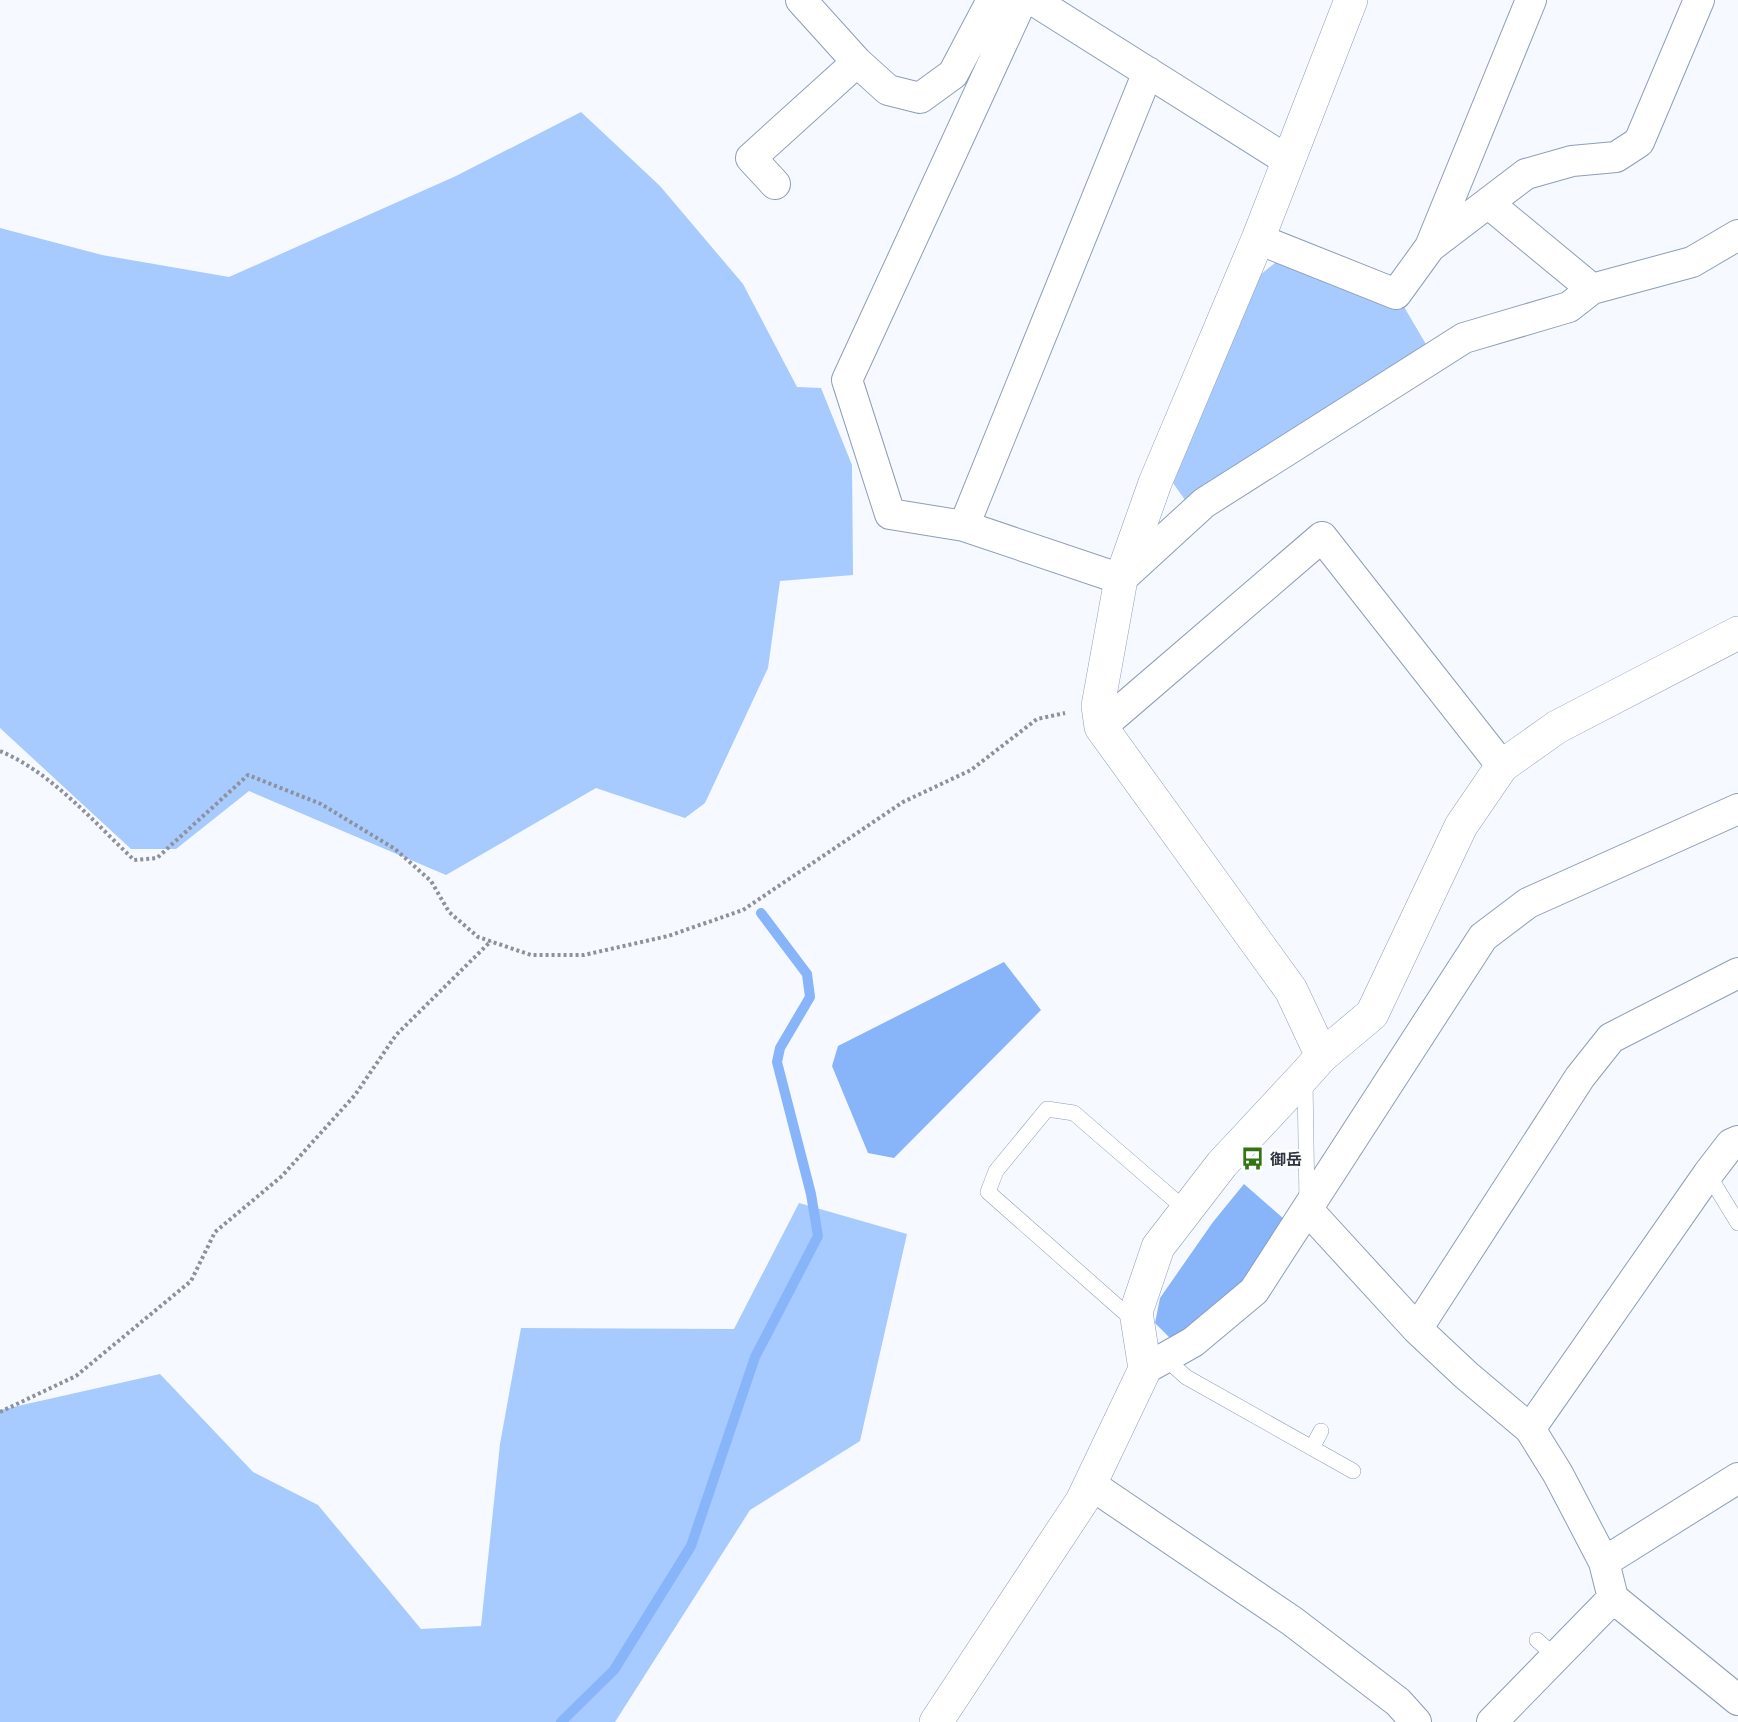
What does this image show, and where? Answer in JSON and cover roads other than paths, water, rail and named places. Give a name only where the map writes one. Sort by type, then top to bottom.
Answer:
[{"type":"street","points":[[801,0],[857,62],[888,90],[920,98],[953,74],[992,0]]},
{"type":"street","points":[[1022,0],[848,380],[890,514],[964,526],[1121,579]]},
{"type":"street","points":[[1033,0],[1287,159]]},
{"type":"street","points":[[1313,1065],[1291,990],[1099,716],[1121,579],[1155,483],[1258,239],[1287,159],[1351,0]]},
{"type":"street","points":[[1258,239],[1396,294],[1430,246],[1530,0]]},
{"type":"street","points":[[1430,246],[1526,174],[1572,161],[1617,157],[1640,142],[1699,0]]},
{"type":"street","points":[[775,184],[751,158],[857,62]]},
{"type":"street","points":[[964,526],[1148,72]]},
{"type":"street","points":[[1488,202],[1592,289]]},
{"type":"street","points":[[1121,579],[1204,503],[1464,338],[1569,307],[1592,289],[1692,262],[1738,235]]},
{"type":"street","points":[[1099,716],[1322,537],[1502,766]]},
{"type":"street","points":[[1155,1363],[1136,1312],[1158,1247],[1222,1164],[1313,1065],[1372,1014],[1461,826],[1502,766],[1557,727],[1738,633]]},
{"type":"street","points":[[936,1722],[1082,1501],[1155,1363],[1193,1342],[1254,1291],[1483,937],[1528,903],[1738,809]]},
{"type":"street","points":[[1417,1329],[1580,1077],[1611,1038],[1738,973]]},
{"type":"street","points":[[1530,1429],[1708,1174],[1731,1144],[1738,1142]]},
{"type":"street","points":[[1307,1209],[1417,1329],[1466,1375],[1530,1429],[1558,1474],[1604,1563],[1613,1598],[1733,1688]]},
{"type":"street","points":[[1604,1563],[1738,1478]]},
{"type":"street","points":[[1090,1484],[1292,1621],[1398,1702],[1416,1722]]},
{"type":"street","points":[[1492,1722],[1547,1649],[1613,1598]]},
{"type":"lane","points":[[1307,1209],[1313,1065]]},
{"type":"lane","points":[[1137,1317],[1124,1311],[988,1191],[996,1171],[1047,1109],[1074,1113],[1186,1210]]},
{"type":"lane","points":[[1708,1174],[1738,1223]]},
{"type":"lane","points":[[1155,1363],[1186,1377],[1353,1471]]},
{"type":"lane","points":[[1312,1448],[1321,1431]]},
{"type":"waterway","points":[[561,1722],[614,1670],[691,1546],[755,1357],[818,1236],[811,1194],[777,1062],[780,1048],[810,997],[807,974],[761,913]]},
{"type":"place","name":"御岳","points":[[1252,1159]]}]
